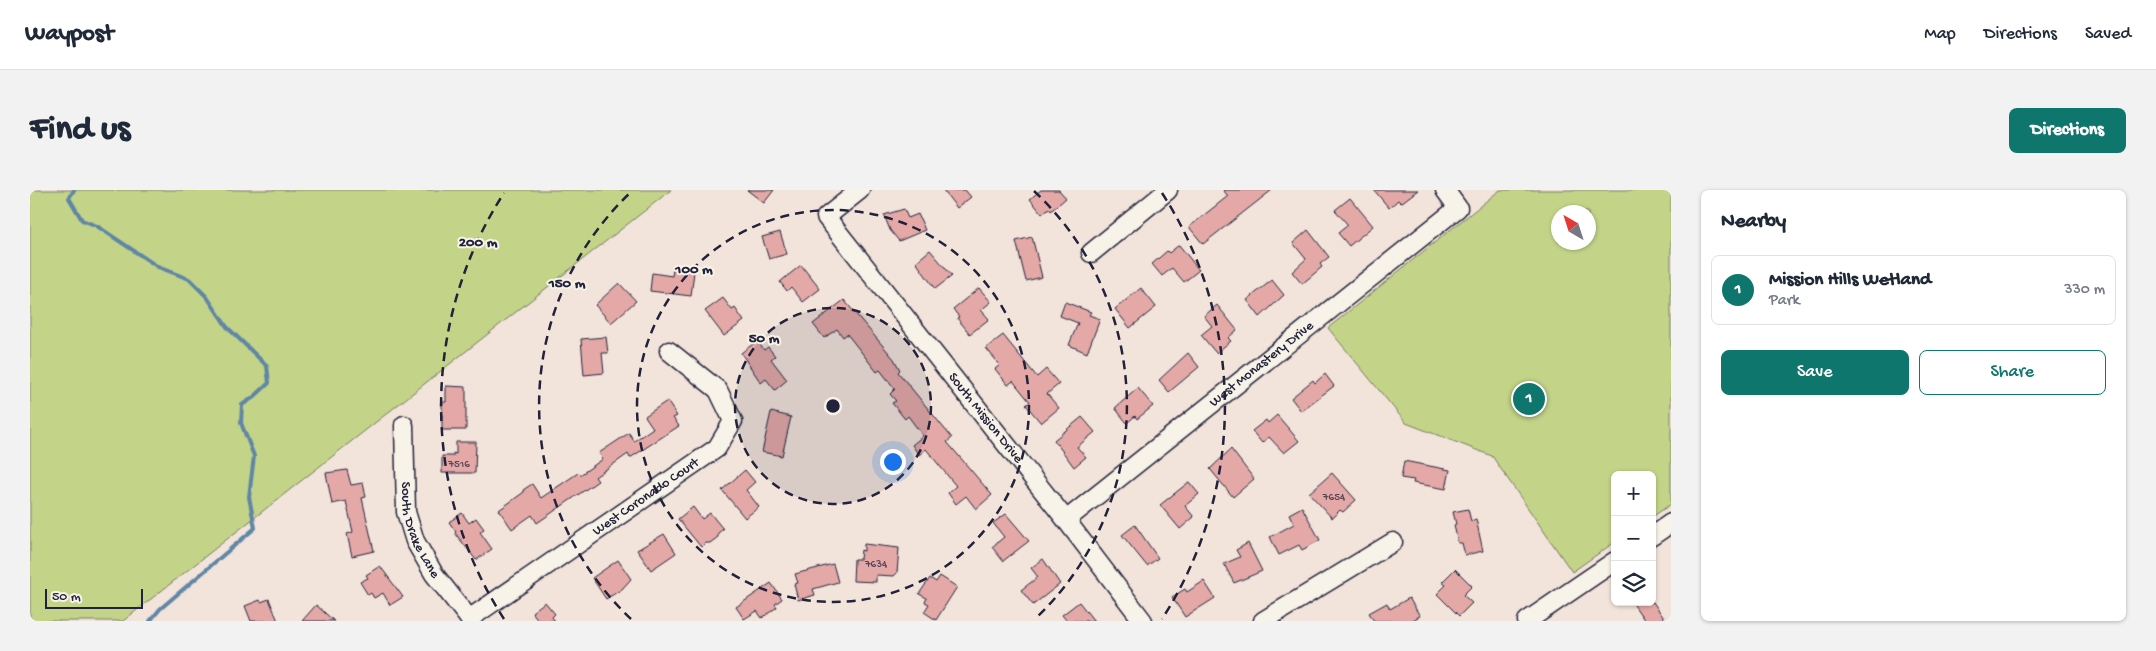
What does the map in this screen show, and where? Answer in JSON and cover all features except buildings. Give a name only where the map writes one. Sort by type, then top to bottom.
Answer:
[{"type":"street","name":"South Mission Drive","points":[[860,190],[826,217],[1066,520],[1143,621]]},
{"type":"street","points":[[1091,254],[1168,190]]},
{"type":"street","name":"West Monastery Drive","points":[[1066,520],[1458,208],[1445,190]]},
{"type":"street","name":"West Coronado Court","points":[[470,620],[718,448],[732,421],[718,390],[669,351]]},
{"type":"street","name":"South Drake Lane","points":[[404,425],[406,512],[415,541],[434,574],[470,620]]},
{"type":"street","points":[[1656,533],[1671,523]]},
{"type":"street","points":[[1263,621],[1393,542]]},
{"type":"street","points":[[1527,621],[1611,565]]},
{"type":"green space","points":[[30,190],[671,190],[123,621],[30,621]]},
{"type":"green space","points":[[1500,190],[1671,190],[1671,504],[1656,514],[1656,471],[1611,471],[1611,545],[1572,572],[1492,456],[1406,423],[1328,328]]},
{"type":"waterway","points":[[74,190],[69,198],[82,220],[97,226],[158,267],[189,279],[207,297],[227,327],[267,366],[269,383],[242,405],[241,423],[254,456],[249,497],[255,528],[160,609],[150,621]]},
{"type":"place","name":"Mission Hills Wetland","points":[[1529,399]]}]
